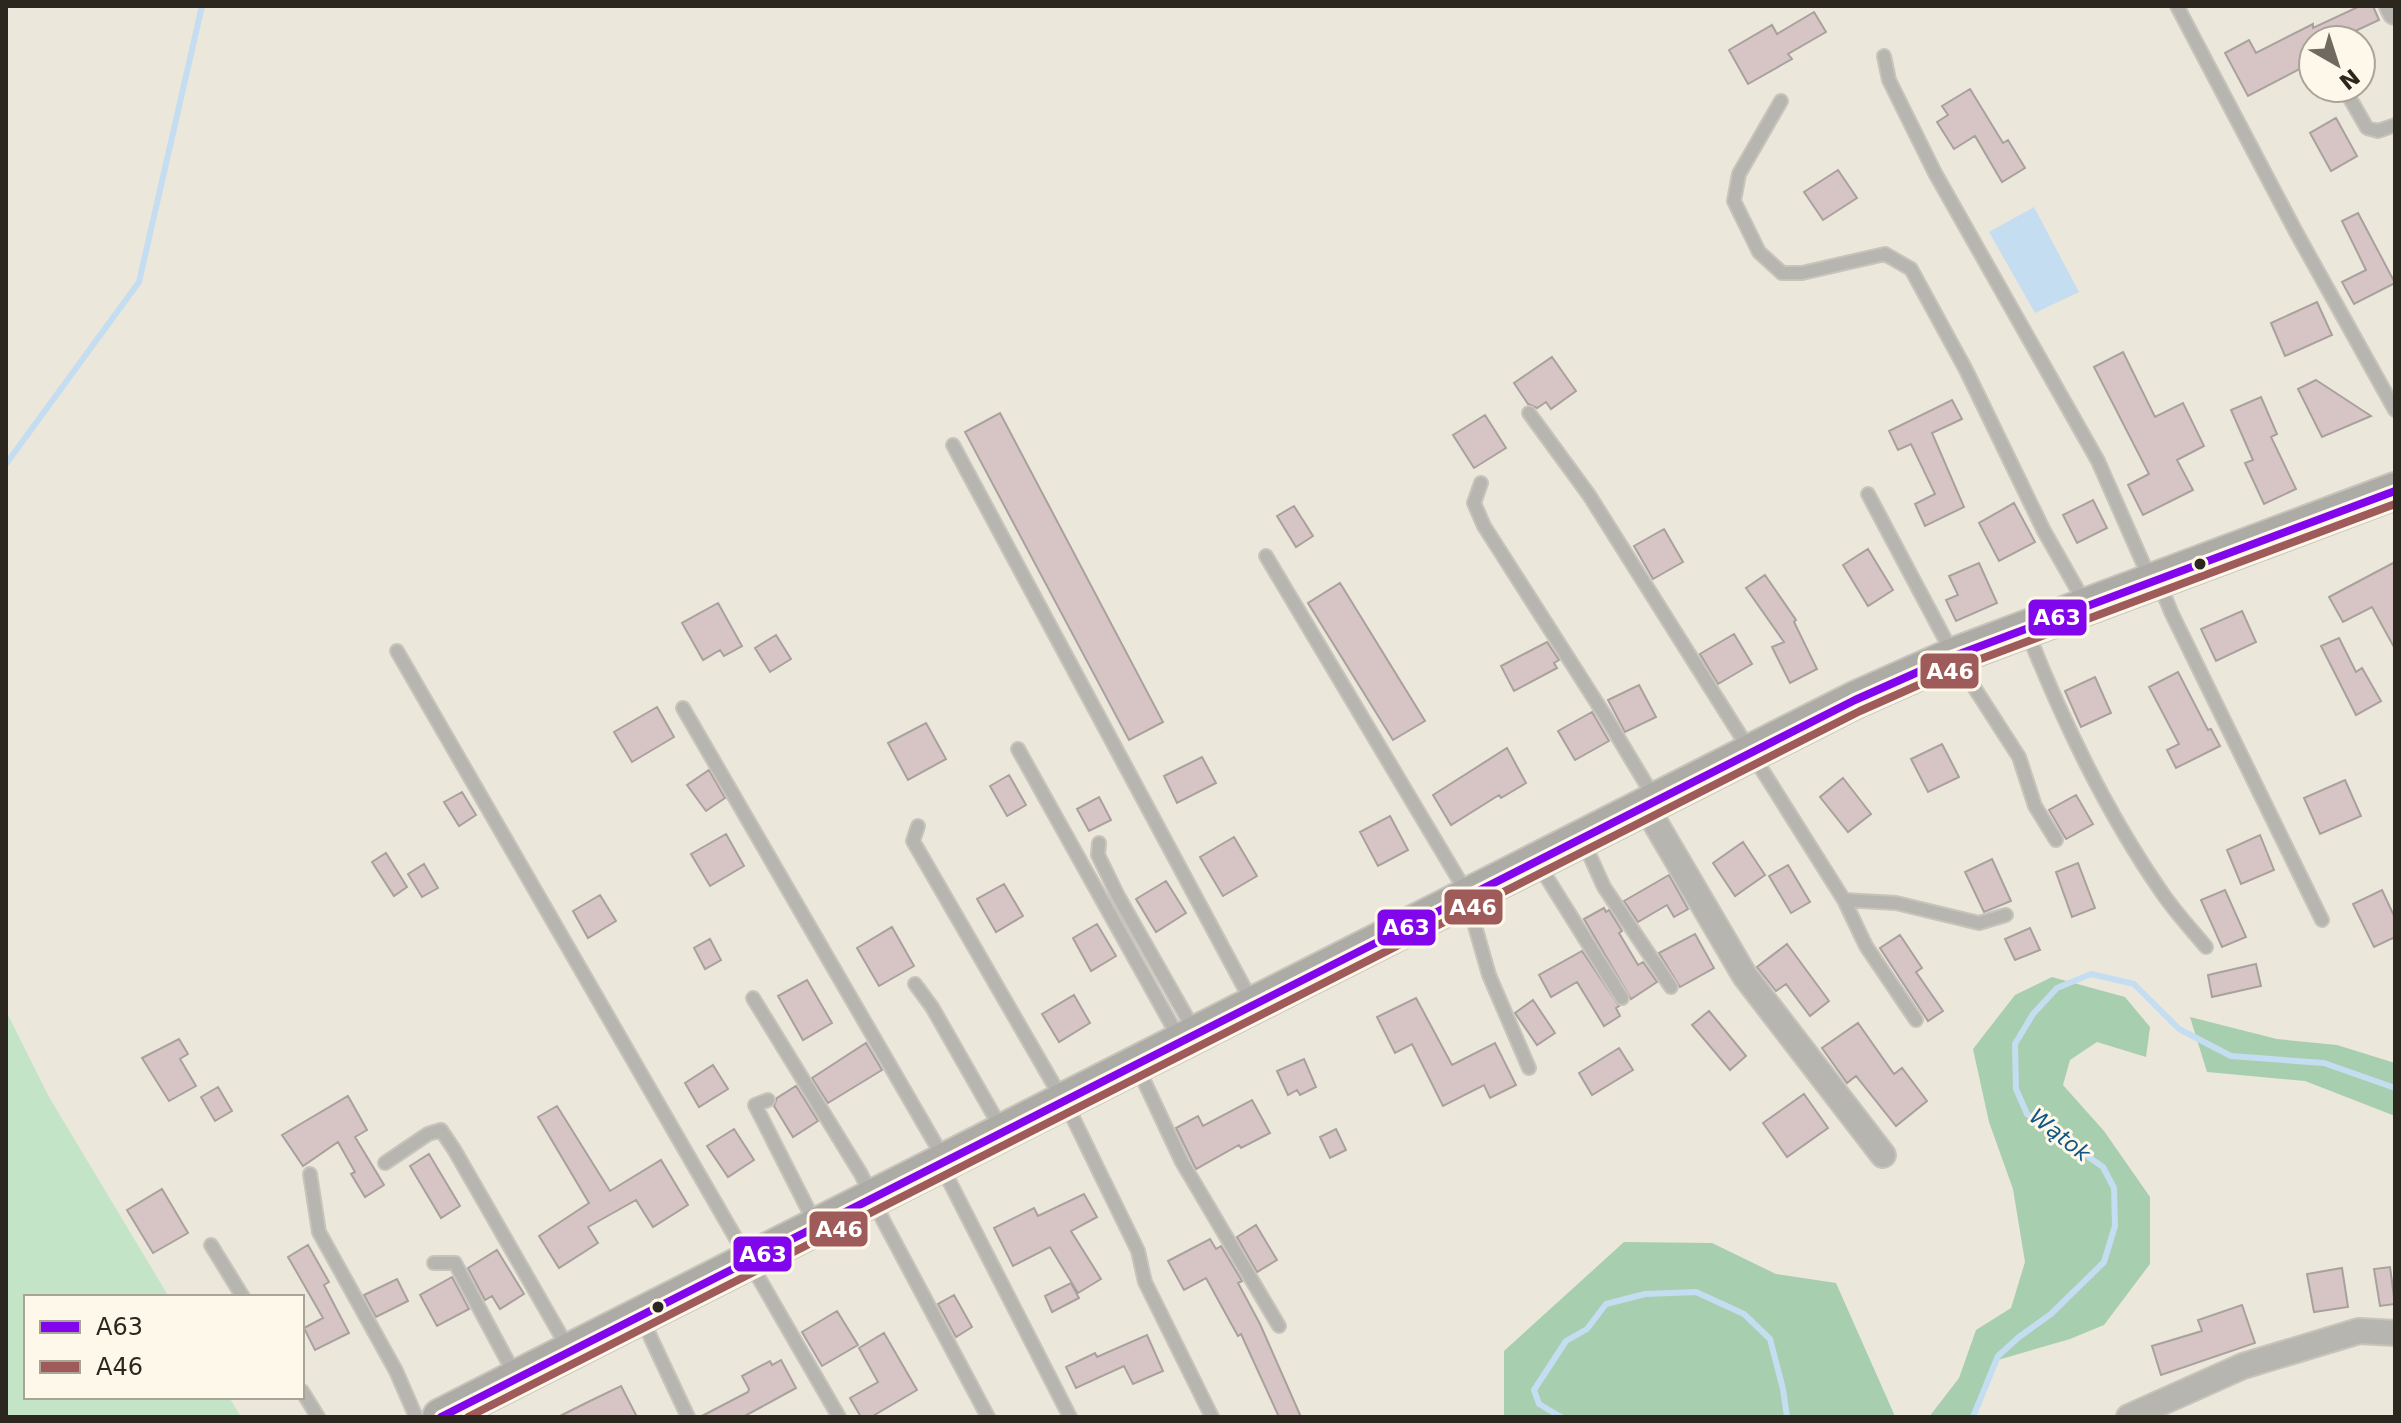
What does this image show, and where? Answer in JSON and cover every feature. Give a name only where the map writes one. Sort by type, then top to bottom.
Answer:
[{"type":"street","points":[[2392,6],[2395,12]]},
{"type":"street","points":[[441,1417],[1136,1063],[1466,900],[1855,700],[2026,628],[2395,491]]},
{"type":"street","points":[[1651,804],[1745,976],[1883,1155]]},
{"type":"street","points":[[2129,1417],[2243,1366],[2359,1331],[2395,1333]]},
{"type":"lane","points":[[2177,6],[2296,232],[2395,410]]},
{"type":"lane","points":[[1884,56],[1889,80],[1935,173],[2098,461],[2322,920]]},
{"type":"lane","points":[[1781,101],[1739,174],[1734,201],[1759,252],[1782,273],[1802,273],[1885,254],[1911,269],[1966,370],[2044,531],[2086,606]]},
{"type":"lane","points":[[2353,104],[2367,128],[2378,131],[2395,125]]},
{"type":"lane","points":[[1529,413],[1589,495],[1844,900],[1866,946],[1916,1020]]},
{"type":"lane","points":[[953,445],[1253,1005]]},
{"type":"lane","points":[[1481,483],[1474,503],[1484,526],[1604,714],[1651,804]]},
{"type":"lane","points":[[1868,494],[1954,656],[2019,757],[2035,806],[2056,840]]},
{"type":"lane","points":[[1266,556],[1466,900],[1489,975],[1529,1068]]},
{"type":"lane","points":[[2026,628],[2043,672],[2112,812],[2164,895],[2206,947]]},
{"type":"lane","points":[[397,651],[839,1417]]},
{"type":"lane","points":[[683,708],[942,1161],[1070,1417]]},
{"type":"lane","points":[[1018,749],[1188,1037]]},
{"type":"lane","points":[[918,826],[913,841],[1064,1100],[1138,1251],[1145,1282],[1212,1417]]},
{"type":"lane","points":[[1582,840],[1604,887],[1671,987]]},
{"type":"lane","points":[[1099,843],[1098,855],[1188,1037]]},
{"type":"lane","points":[[1538,862],[1622,998]]},
{"type":"lane","points":[[1844,900],[1896,903],[1979,923],[2006,915]]},
{"type":"lane","points":[[915,984],[932,1007],[1003,1131]]},
{"type":"lane","points":[[753,998],[861,1174],[988,1417]]},
{"type":"lane","points":[[1136,1063],[1182,1162],[1279,1326]]},
{"type":"lane","points":[[768,1100],[755,1105],[817,1225]]},
{"type":"lane","points":[[385,1163],[428,1134],[441,1130],[569,1351]]},
{"type":"lane","points":[[310,1174],[319,1232],[396,1371],[416,1417]]},
{"type":"lane","points":[[211,1245],[242,1295]]},
{"type":"lane","points":[[434,1263],[455,1263],[516,1378]]},
{"type":"lane","points":[[640,1315],[688,1417]]},
{"type":"lane","points":[[304,1394],[318,1417]]},
{"type":"green space","points":[[2052,977],[2125,997],[2150,1027],[2146,1057],[2097,1042],[2070,1060],[2063,1085],[2104,1131],[2150,1197],[2150,1264],[2104,1325],[2070,1339],[1998,1360],[1972,1417],[1929,1417],[1959,1378],[1976,1330],[2011,1308],[2025,1262],[2013,1189],[1989,1122],[1973,1049],[2015,995]]},
{"type":"green space","points":[[6,1011],[49,1097],[168,1295],[24,1295],[24,1399],[230,1399],[241,1417],[6,1417]]},
{"type":"green space","points":[[2190,1017],[2277,1039],[2337,1045],[2395,1063],[2395,1116],[2305,1081],[2207,1072]]},
{"type":"green space","points":[[1624,1242],[1712,1243],[1776,1274],[1836,1283],[1893,1417],[1504,1417],[1504,1351]]},
{"type":"water","points":[[2034,207],[2079,292],[2035,313],[1989,232]]},
{"type":"building","points":[[2360,6],[2373,6],[2379,20],[2370,24],[2322,24]]},
{"type":"building","points":[[1814,12],[1826,32],[1788,54],[1792,59],[1748,84],[1729,50],[1772,25],[1777,34]]},
{"type":"building","points":[[2297,32],[2297,70],[2248,96],[2225,53],[2249,40],[2256,53]]},
{"type":"building","points":[[1970,89],[2003,143],[2008,140],[2025,168],[2002,182],[1975,136],[1954,149],[1937,122],[1948,115],[1942,106]]},
{"type":"building","points":[[2336,118],[2357,156],[2331,171],[2310,133]]},
{"type":"building","points":[[1838,170],[1857,198],[1823,220],[1804,192]]},
{"type":"building","points":[[2358,213],[2395,283],[2354,304],[2342,282],[2366,270],[2342,221]]},
{"type":"building","points":[[2317,302],[2332,335],[2285,356],[2271,323]]},
{"type":"building","points":[[2123,352],[2155,417],[2183,403],[2204,446],[2177,460],[2193,490],[2143,515],[2128,485],[2149,474],[2094,367]]},
{"type":"building","points":[[1552,357],[1576,391],[1551,409],[1546,402],[1537,408],[1528,404],[1514,383]]},
{"type":"building","points":[[2316,380],[2371,416],[2322,437],[2298,389]]},
{"type":"building","points":[[2261,397],[2277,434],[2271,437],[2296,489],[2264,504],[2245,463],[2253,460],[2231,410]]},
{"type":"building","points":[[1952,400],[1962,419],[1932,433],[1964,507],[1925,526],[1915,504],[1935,494],[1911,444],[1898,450],[1889,431]]},
{"type":"building","points":[[1000,413],[1163,722],[1129,740],[965,432]]},
{"type":"building","points":[[1485,415],[1506,448],[1474,468],[1453,435]]},
{"type":"building","points":[[2093,500],[2107,528],[2077,543],[2063,515]]},
{"type":"building","points":[[2014,503],[2035,542],[1999,561],[1979,523]]},
{"type":"building","points":[[1294,506],[1313,536],[1296,547],[1277,516]]},
{"type":"building","points":[[1664,529],[1683,562],[1653,579],[1634,546]]},
{"type":"building","points":[[1868,549],[1893,590],[1868,606],[1843,565]]},
{"type":"building","points":[[2395,562],[2395,649],[2372,607],[2343,622],[2329,597]]},
{"type":"building","points":[[1979,563],[1997,603],[1956,621],[1946,600],[1958,595],[1949,576]]},
{"type":"building","points":[[1765,575],[1796,620],[1794,622],[1817,669],[1790,683],[1772,647],[1784,642],[1746,588]]},
{"type":"building","points":[[1340,583],[1425,721],[1393,740],[1308,603]]},
{"type":"building","points":[[718,603],[742,646],[724,656],[720,650],[703,660],[682,623]]},
{"type":"building","points":[[2242,611],[2256,642],[2216,661],[2201,629]]},
{"type":"building","points":[[1734,634],[1752,664],[1718,684],[1700,654]]},
{"type":"building","points":[[776,635],[791,659],[770,672],[755,648]]},
{"type":"building","points":[[2339,638],[2356,672],[2362,668],[2381,701],[2356,715],[2321,646]]},
{"type":"building","points":[[1547,642],[1559,660],[1554,663],[1557,668],[1514,691],[1501,666]]},
{"type":"building","points":[[2178,672],[2208,730],[2211,729],[2220,746],[2176,768],[2167,750],[2179,744],[2149,687]]},
{"type":"building","points":[[2095,677],[2111,713],[2081,727],[2065,691]]},
{"type":"building","points":[[1639,685],[1656,717],[1625,732],[1608,700]]},
{"type":"building","points":[[657,707],[674,737],[632,762],[614,732]]},
{"type":"building","points":[[1592,712],[1609,741],[1575,760],[1558,731]]},
{"type":"building","points":[[926,723],[946,759],[908,780],[888,743]]},
{"type":"building","points":[[1942,744],[1959,777],[1928,792],[1911,759]]},
{"type":"building","points":[[1507,748],[1526,783],[1501,798],[1499,795],[1451,825],[1433,795]]},
{"type":"building","points":[[1202,757],[1216,783],[1177,803],[1164,776]]},
{"type":"building","points":[[709,770],[725,798],[706,811],[687,785]]},
{"type":"building","points":[[1009,775],[1026,805],[1007,816],[990,786]]},
{"type":"building","points":[[1843,778],[1871,814],[1848,832],[1820,797]]},
{"type":"building","points":[[2345,780],[2361,816],[2320,834],[2304,798]]},
{"type":"building","points":[[462,792],[476,815],[459,826],[444,802]]},
{"type":"building","points":[[2076,795],[2093,824],[2066,839],[2049,810]]},
{"type":"building","points":[[1099,797],[1111,820],[1089,831],[1077,809]]},
{"type":"building","points":[[1390,816],[1408,850],[1378,866],[1360,832]]},
{"type":"building","points":[[726,834],[744,866],[710,886],[691,854]]},
{"type":"building","points":[[2260,835],[2274,870],[2241,884],[2227,850]]},
{"type":"building","points":[[1234,837],[1257,876],[1223,896],[1200,857]]},
{"type":"building","points":[[1743,842],[1765,875],[1735,896],[1713,863]]},
{"type":"building","points":[[386,853],[407,887],[394,896],[372,862]]},
{"type":"building","points":[[1992,859],[2011,901],[1984,912],[1965,872]]},
{"type":"building","points":[[2078,863],[2095,908],[2072,917],[2056,872]]},
{"type":"building","points":[[424,864],[438,888],[422,897],[408,874]]},
{"type":"building","points":[[1788,865],[1810,902],[1791,913],[1769,876]]},
{"type":"building","points":[[1669,875],[1688,909],[1674,917],[1667,905],[1638,922],[1624,901]]},
{"type":"building","points":[[1166,881],[1186,913],[1156,932],[1136,899]]},
{"type":"building","points":[[1004,884],[1023,916],[996,932],[977,899]]},
{"type":"building","points":[[2225,890],[2246,937],[2222,947],[2201,900]]},
{"type":"building","points":[[2382,890],[2395,918],[2395,937],[2374,947],[2353,904]]},
{"type":"building","points":[[600,895],[616,921],[588,938],[573,911]]},
{"type":"building","points":[[1604,908],[1606,912],[1609,910],[1622,931],[1619,933],[1638,965],[1643,962],[1657,982],[1631,999],[1584,919]]},
{"type":"building","points":[[1097,924],[1116,956],[1091,971],[1073,938]]},
{"type":"building","points":[[892,927],[914,966],[879,986],[857,948]]},
{"type":"building","points":[[2030,928],[2040,950],[2015,960],[2005,939]]},
{"type":"building","points":[[1695,934],[1714,968],[1680,987],[1659,953]]},
{"type":"building","points":[[1900,935],[1922,968],[1916,972],[1943,1011],[1928,1021],[1880,948]]},
{"type":"building","points":[[710,939],[721,960],[705,969],[694,948]]},
{"type":"building","points":[[1787,944],[1829,1001],[1810,1016],[1786,984],[1776,991],[1757,967]]},
{"type":"building","points":[[1582,951],[1619,1006],[1616,1008],[1620,1016],[1604,1026],[1577,982],[1551,997],[1539,975]]},
{"type":"building","points":[[2256,964],[2261,986],[2212,997],[2208,975]]},
{"type":"building","points":[[807,980],[832,1023],[803,1040],[778,996]]},
{"type":"building","points":[[1074,995],[1090,1023],[1059,1042],[1042,1014]]},
{"type":"building","points":[[1416,998],[1452,1065],[1495,1043],[1516,1085],[1490,1098],[1484,1085],[1443,1106],[1412,1044],[1395,1053],[1377,1017]]},
{"type":"building","points":[[1533,1000],[1555,1033],[1537,1045],[1515,1013]]},
{"type":"building","points":[[1709,1011],[1746,1056],[1730,1070],[1692,1025]]},
{"type":"building","points":[[1858,1023],[1894,1074],[1902,1068],[1927,1101],[1896,1126],[1856,1076],[1847,1083],[1822,1048]]},
{"type":"building","points":[[179,1039],[188,1054],[180,1059],[196,1086],[169,1101],[142,1058]]},
{"type":"building","points":[[866,1043],[882,1070],[828,1103],[812,1078]]},
{"type":"building","points":[[1619,1048],[1633,1070],[1592,1095],[1579,1073]]},
{"type":"building","points":[[1304,1059],[1316,1087],[1300,1095],[1297,1090],[1288,1095],[1277,1071]]},
{"type":"building","points":[[713,1065],[728,1089],[699,1107],[685,1083]]},
{"type":"building","points":[[796,1086],[818,1121],[793,1137],[774,1106],[777,1098]]},
{"type":"building","points":[[218,1087],[232,1111],[215,1121],[201,1097]]},
{"type":"building","points":[[1804,1094],[1828,1128],[1787,1157],[1763,1123]]},
{"type":"building","points":[[348,1096],[367,1130],[355,1137],[384,1185],[365,1197],[351,1174],[355,1172],[338,1142],[303,1166],[282,1135]]},
{"type":"building","points":[[1252,1100],[1270,1133],[1241,1148],[1239,1145],[1196,1169],[1176,1128],[1198,1116],[1203,1126]]},
{"type":"building","points":[[557,1106],[610,1191],[661,1160],[688,1205],[653,1227],[636,1200],[588,1227],[598,1243],[559,1268],[539,1236],[589,1203],[538,1117]]},
{"type":"building","points":[[734,1129],[754,1160],[728,1177],[707,1146]]},
{"type":"building","points":[[1336,1129],[1346,1150],[1330,1158],[1320,1137]]},
{"type":"building","points":[[429,1154],[460,1206],[441,1218],[410,1166]]},
{"type":"building","points":[[162,1189],[188,1233],[153,1253],[127,1210]]},
{"type":"building","points":[[1084,1194],[1097,1217],[1071,1231],[1101,1279],[1078,1293],[1050,1247],[1013,1266],[994,1228],[1034,1208],[1038,1216]]},
{"type":"building","points":[[1256,1225],[1277,1260],[1257,1272],[1237,1237]]},
{"type":"building","points":[[1210,1239],[1216,1249],[1221,1246],[1242,1281],[1238,1283],[1260,1324],[1301,1417],[1279,1417],[1241,1334],[1238,1336],[1206,1278],[1184,1290],[1168,1261]]},
{"type":"building","points":[[308,1245],[329,1282],[324,1285],[349,1333],[315,1350],[304,1328],[323,1318],[288,1257]]},
{"type":"building","points":[[497,1250],[524,1294],[500,1309],[492,1296],[485,1300],[468,1268]]},
{"type":"building","points":[[2390,1267],[2395,1304],[2380,1306],[2374,1269]]},
{"type":"building","points":[[2342,1268],[2348,1307],[2314,1312],[2307,1274]]},
{"type":"building","points":[[452,1277],[469,1309],[437,1326],[420,1295]]},
{"type":"building","points":[[397,1279],[408,1301],[376,1317],[364,1295]]},
{"type":"building","points":[[1071,1283],[1079,1298],[1052,1312],[1045,1296]]},
{"type":"building","points":[[954,1295],[972,1327],[956,1337],[938,1304]]},
{"type":"building","points":[[2242,1305],[2255,1343],[2161,1375],[2152,1346],[2202,1331],[2198,1320]]},
{"type":"building","points":[[837,1311],[858,1345],[822,1366],[802,1332]]},
{"type":"building","points":[[884,1333],[917,1390],[871,1417],[861,1417],[850,1398],[878,1382],[859,1348]]},
{"type":"building","points":[[1147,1335],[1163,1371],[1133,1384],[1124,1366],[1076,1388],[1066,1367]]},
{"type":"building","points":[[781,1360],[796,1388],[743,1417],[700,1417],[748,1392],[742,1376],[770,1361],[772,1365]]},
{"type":"building","points":[[621,1386],[637,1417],[558,1417],[590,1401]]},
{"type":"waterway","points":[[6,464],[139,282],[202,6]]},
{"type":"waterway","name":"Wątok","points":[[1973,1417],[1998,1356],[2051,1314],[2104,1262],[2115,1226],[2114,1188],[2103,1167],[2027,1114],[2016,1089],[2015,1044],[2033,1014],[2057,988],[2091,974],[2134,984],[2179,1029],[2231,1056],[2324,1063],[2395,1088]]},
{"type":"waterway","name":"Wątok","points":[[1561,1417],[1539,1404],[1534,1390],[1566,1341],[1587,1329],[1606,1304],[1645,1294],[1696,1292],[1744,1314],[1770,1339],[1787,1417]]},
{"type":"transit line","name":"A63","points":[[441,1417],[1855,700],[1954,656],[2395,491]]},
{"type":"transit line","name":"A46","points":[[468,1417],[1860,711],[1959,667],[2395,504]]}]
